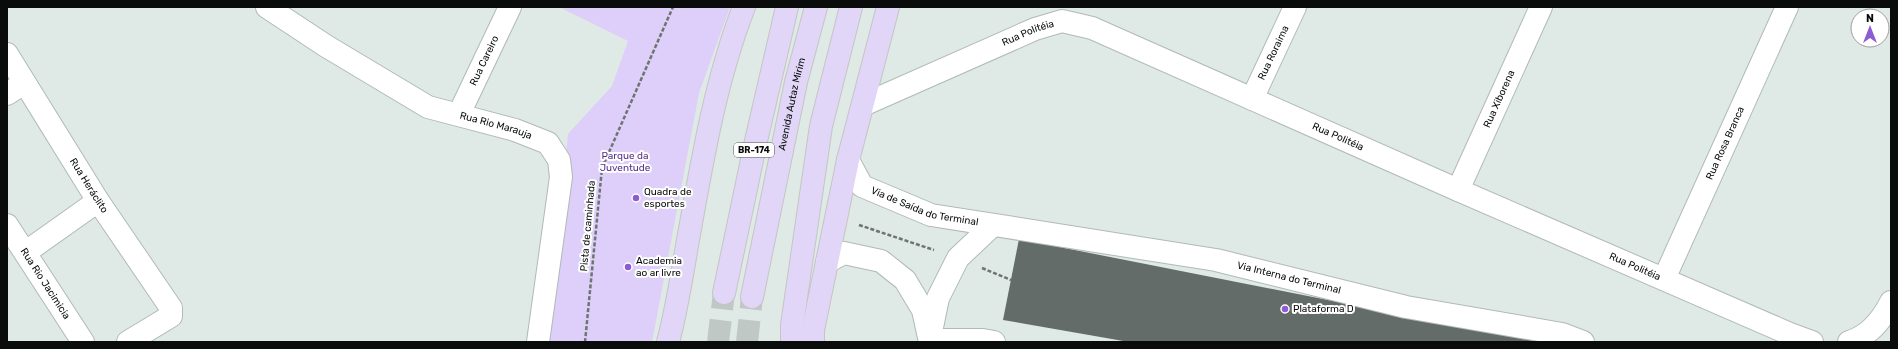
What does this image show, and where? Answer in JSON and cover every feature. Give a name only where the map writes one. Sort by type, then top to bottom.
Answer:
[{"type":"main road","points":[[669,339],[700,172],[721,73],[744,7]]},
{"type":"main road","name":"BR-174","points":[[724,293],[756,140],[787,7]]},
{"type":"main road","name":"Avenida Autaz Mirim","points":[[752,297],[796,82],[816,7]]},
{"type":"main road","points":[[792,342],[792,325],[821,126],[851,7]]},
{"type":"main road","points":[[813,342],[813,330],[848,160],[888,7]]},
{"type":"street","name":"Rua Rio Marauja","points":[[267,7],[326,46],[428,107],[515,130],[548,143],[559,160],[561,177],[538,342]]},
{"type":"street","name":"Rua Careiro","points":[[459,114],[510,7]]},
{"type":"street","name":"Rua Roraima","points":[[1252,99],[1295,7]]},
{"type":"street","name":"Rua Xiborena","points":[[1458,190],[1541,7]]},
{"type":"street","name":"Rua Rosa Branca","points":[[1664,279],[1787,7]]},
{"type":"street","name":"Rua Politéia","points":[[863,105],[1035,29],[1064,14],[1092,28],[1458,190],[1790,334],[1812,342]]},
{"type":"street","name":"Rua Heráclito","points":[[7,54],[16,89],[98,201],[171,308],[171,316],[128,342]]},
{"type":"street","name":"Via de Saída do Terminal","points":[[848,160],[862,186],[931,215],[993,226]]},
{"type":"street","points":[[26,252],[98,201]]},
{"type":"street","name":"Rua Rio Jacimicia","points":[[7,225],[26,252],[83,342]]},
{"type":"street","points":[[930,341],[938,298],[958,258],[993,226]]},
{"type":"street","name":"Via Interna do Terminal","points":[[993,226],[1216,260],[1406,307],[1562,334],[1584,342]]},
{"type":"street","points":[[827,262],[844,253],[881,261],[905,280],[923,310],[930,341]]},
{"type":"street","points":[[1849,342],[1861,339],[1883,317],[1891,302]]},
{"type":"street","points":[[930,341],[983,340],[994,342]]},
{"type":"path","name":"Pista de caminhada","points":[[585,342],[602,168],[673,7]]},
{"type":"path","points":[[836,218],[958,258],[1011,280]]},
{"type":"green space","name":"Parque da Juventude","points":[[559,7],[730,7],[699,93],[652,342],[548,342],[568,134],[612,86],[628,41]]},
{"type":"building","points":[[1019,239],[1535,342],[1129,342],[1003,320]]},
{"type":"tunnel","points":[[718,342],[724,293]]},
{"type":"tunnel","points":[[747,342],[752,297]]},
{"type":"place","name":"Quadra de esportes","points":[[636,198]]},
{"type":"place","name":"Academia ao ar livre","points":[[628,267]]},
{"type":"place","name":"Plataforma D","points":[[1285,309]]}]
